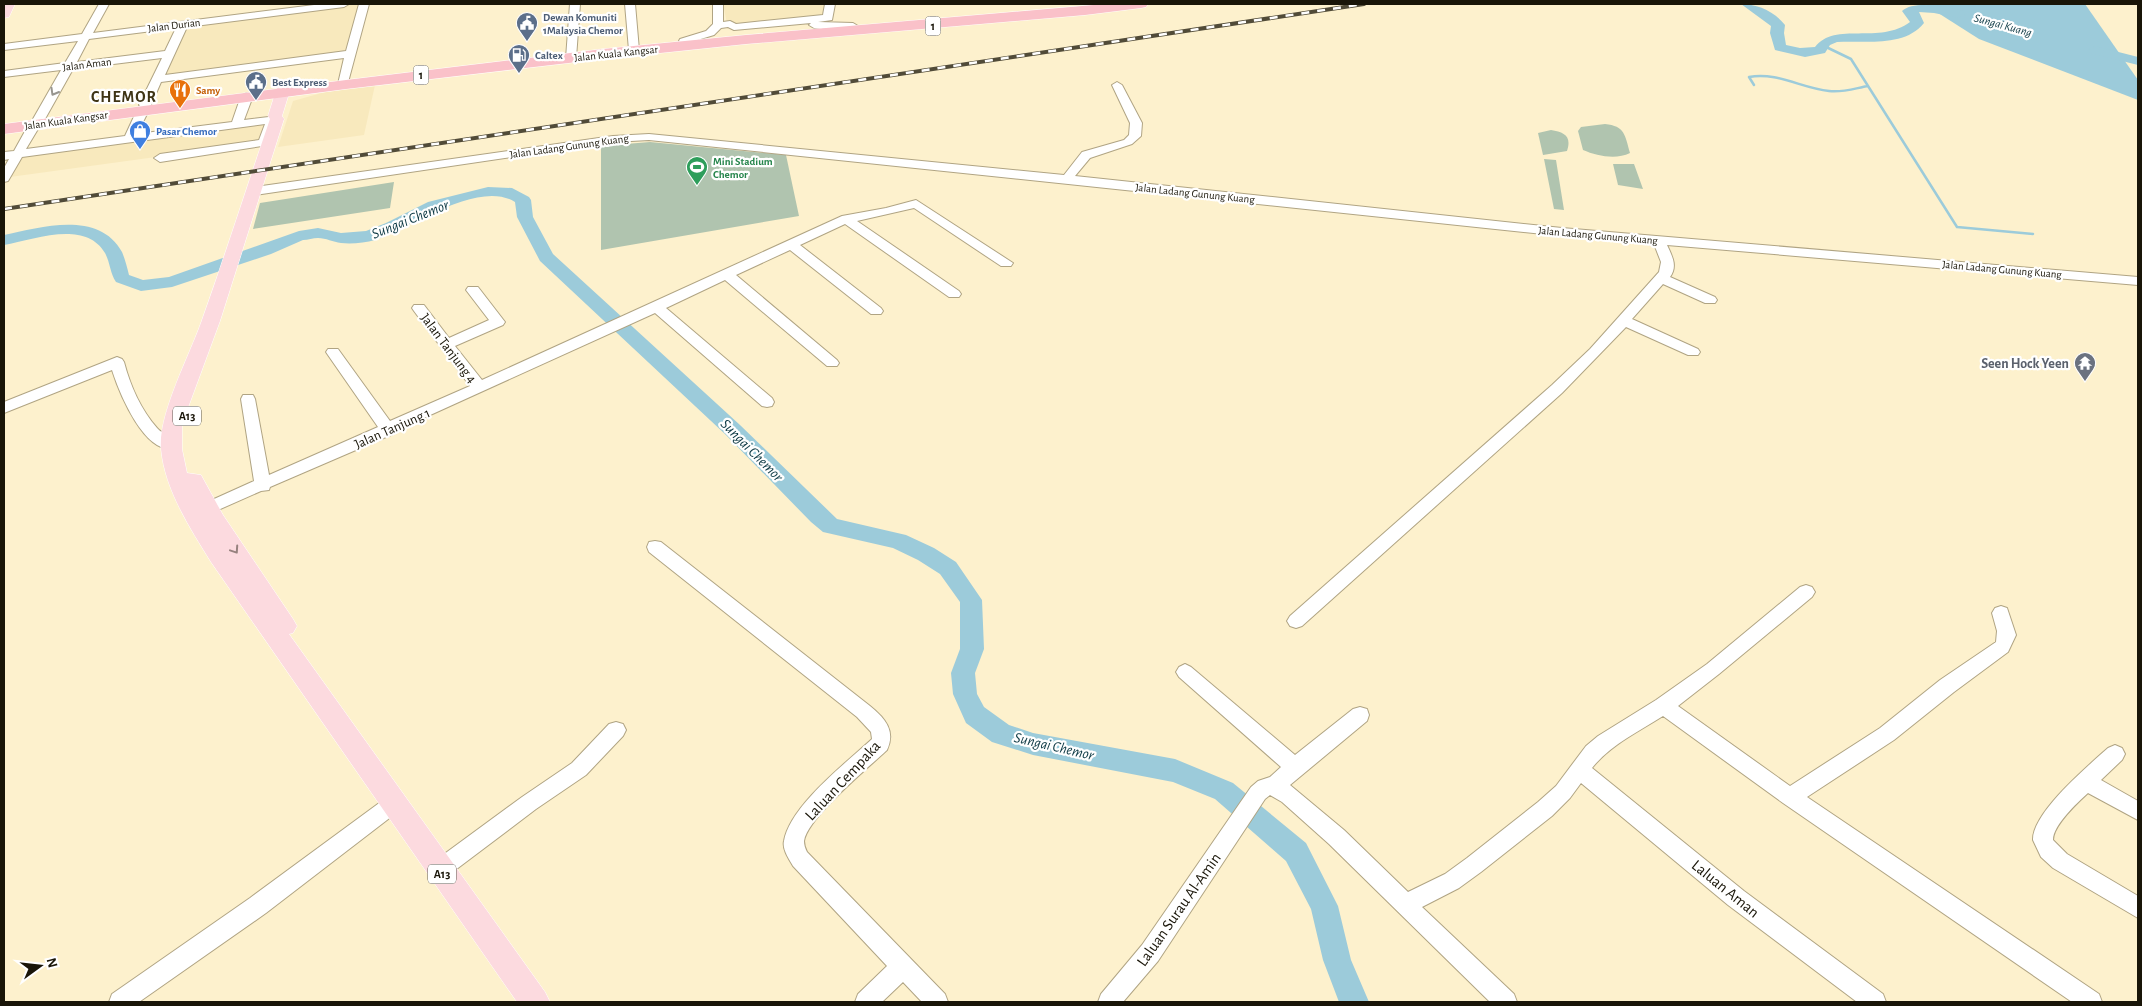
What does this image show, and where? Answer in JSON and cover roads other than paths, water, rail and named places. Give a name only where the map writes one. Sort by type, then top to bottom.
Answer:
[{"type":"highway","name":"Jalan Kuala Kangsar","points":[[4,128],[144,107],[251,82],[283,100],[291,101],[309,93],[342,83],[684,41],[853,26],[929,22],[1106,4]]},
{"type":"highway","name":"Jalan Kuala Kangsar","points":[[634,48],[973,22],[1141,4]]},
{"type":"highway","name":"Jalan Kuala Kangsar","points":[[4,123],[37,122]]},
{"type":"main road","points":[[4,14],[8,4]]},
{"type":"main road","name":"A13","points":[[283,100],[212,320],[189,409],[183,447],[188,470],[209,508],[330,696],[352,744]]},
{"type":"main road","name":"A13","points":[[212,320],[172,424],[170,444],[173,463],[196,518],[246,595],[439,870],[535,1002]]},
{"type":"main road","points":[[187,498],[195,505],[209,508],[206,520],[209,538]]},
{"type":"street","points":[[4,178],[104,4]]},
{"type":"street","name":"Jalan Durian","points":[[4,47],[184,23],[277,8],[344,4]]},
{"type":"street","points":[[342,83],[364,4]]},
{"type":"street","points":[[571,56],[575,4]]},
{"type":"street","points":[[630,4],[634,48]]},
{"type":"street","points":[[718,4],[718,25],[722,30],[731,32],[810,25],[853,26]]},
{"type":"street","points":[[728,4],[730,24]]},
{"type":"street","points":[[684,41],[710,33],[718,25],[730,24],[734,27],[828,18],[830,4]]},
{"type":"street","points":[[129,140],[184,23]]},
{"type":"street","name":"Jalan Aman","points":[[4,74],[170,54]]},
{"type":"street","points":[[158,79],[251,82],[351,54]]},
{"type":"street","points":[[236,125],[251,82]]},
{"type":"street","points":[[1067,179],[1086,155],[1128,142],[1135,136],[1136,123],[1117,85]]},
{"type":"street","points":[[4,156],[236,125],[283,100]]},
{"type":"street","points":[[160,158],[264,144],[283,100]]},
{"type":"street","name":"Jalan Ladang Gunung Kuang","points":[[255,191],[635,137],[785,150],[1416,217],[2138,281]]},
{"type":"street","name":"Jalan Tanjung 1","points":[[209,508],[388,430],[846,219],[887,212],[916,204],[1006,263]]},
{"type":"street","points":[[846,219],[954,294]]},
{"type":"street","points":[[1296,621],[1557,389],[1595,352],[1666,272],[1668,262],[1659,240]]},
{"type":"street","points":[[790,244],[876,312]]},
{"type":"street","points":[[726,274],[832,363]]},
{"type":"street","points":[[1661,278],[1710,300]]},
{"type":"street","points":[[447,344],[498,322],[473,290]]},
{"type":"street","points":[[657,306],[767,402]]},
{"type":"street","name":"Jalan Tanjung 4","points":[[418,308],[480,388]]},
{"type":"street","points":[[1623,320],[1693,352]]},
{"type":"street","points":[[333,352],[388,430]]},
{"type":"street","points":[[4,408],[117,362],[123,382],[148,427],[156,437],[170,444]]},
{"type":"street","points":[[248,399],[263,486]]},
{"type":"street","name":"Laluan Cempaka","points":[[655,547],[846,698],[880,730],[882,739],[880,744],[800,824],[794,842],[795,851],[800,859],[937,1002]]},
{"type":"street","points":[[1404,905],[1452,881],[1474,865],[1545,809],[1563,792],[1593,752],[1605,742],[1663,706],[1713,669],[1806,592]]},
{"type":"street","points":[[1790,797],[1888,734],[1947,686],[2002,647],[2007,641],[2008,633],[2001,613]]},
{"type":"street","points":[[1185,672],[1295,768]]},
{"type":"street","points":[[1663,706],[1790,797],[2091,1002]]},
{"type":"street","points":[[1243,814],[1266,790],[1360,715]]},
{"type":"street","points":[[439,870],[529,803],[579,769],[616,730]]},
{"type":"street","points":[[2115,754],[2047,824],[2042,835],[2044,843],[2050,852],[2060,861],[2138,908]]},
{"type":"street","name":"Laluan Aman","points":[[1580,770],[1736,898],[1875,1002]]},
{"type":"street","points":[[2087,782],[2138,811]]},
{"type":"street","points":[[1266,790],[1285,793],[1326,827],[1404,905],[1506,1002]]},
{"type":"street","points":[[120,1002],[223,932],[318,863],[393,804]]},
{"type":"street","name":"Laluan Surau Al-Amin","points":[[1109,1002],[1150,953],[1243,814]]},
{"type":"street","points":[[866,1002],[903,966]]},
{"type":"water","points":[[1924,4],[2085,4],[2138,80],[2138,100],[1979,39]]},
{"type":"waterway","name":"Sungai Kuang","points":[[1747,4],[1778,25],[1777,33],[1780,47],[1805,53],[1820,50],[1826,42],[1835,39],[1877,38],[1905,32],[1917,23],[1915,16],[1909,11],[1915,9],[1934,9],[1959,14]]},
{"type":"waterway","points":[[1822,45],[1851,59],[1957,227],[2033,234]]},
{"type":"waterway","name":"Sungai Kuang","points":[[2095,50],[2138,61]]},
{"type":"waterway","points":[[1754,85],[1749,77],[1780,78],[1819,89],[1834,91],[1868,86]]},
{"type":"waterway","name":"Sungai Chemor","points":[[4,240],[63,229],[92,233],[104,240],[113,252],[122,278],[141,286],[172,282],[265,250],[299,236],[318,233],[341,238],[369,236],[392,227],[434,205],[488,192],[512,193],[523,200],[525,217],[546,257],[733,430],[819,516],[831,526],[898,541],[926,554],[948,568],[971,600],[972,649],[963,673],[965,694],[975,715],[1001,734],[1033,744],[1175,771],[1224,791],[1296,852],[1324,906],[1337,960],[1354,1002]]},
{"type":"railway","points":[[4,209],[1364,4]]},
{"type":"place","name":"Dewan Komuniti 1Malaysia Chemor","points":[[527,42]]},
{"type":"place","name":"Caltex","points":[[519,74]]},
{"type":"place","name":"Best Express","points":[[256,101]]},
{"type":"place","name":"Samy","points":[[180,109]]},
{"type":"place","name":"Pasar Chemor","points":[[140,150]]},
{"type":"place","name":"Mini Stadium Chemor","points":[[697,186]]},
{"type":"place","name":"Seen Hock Yeen","points":[[2085,382]]},
{"type":"district","name":"CHEMOR","points":[[124,96]]}]
